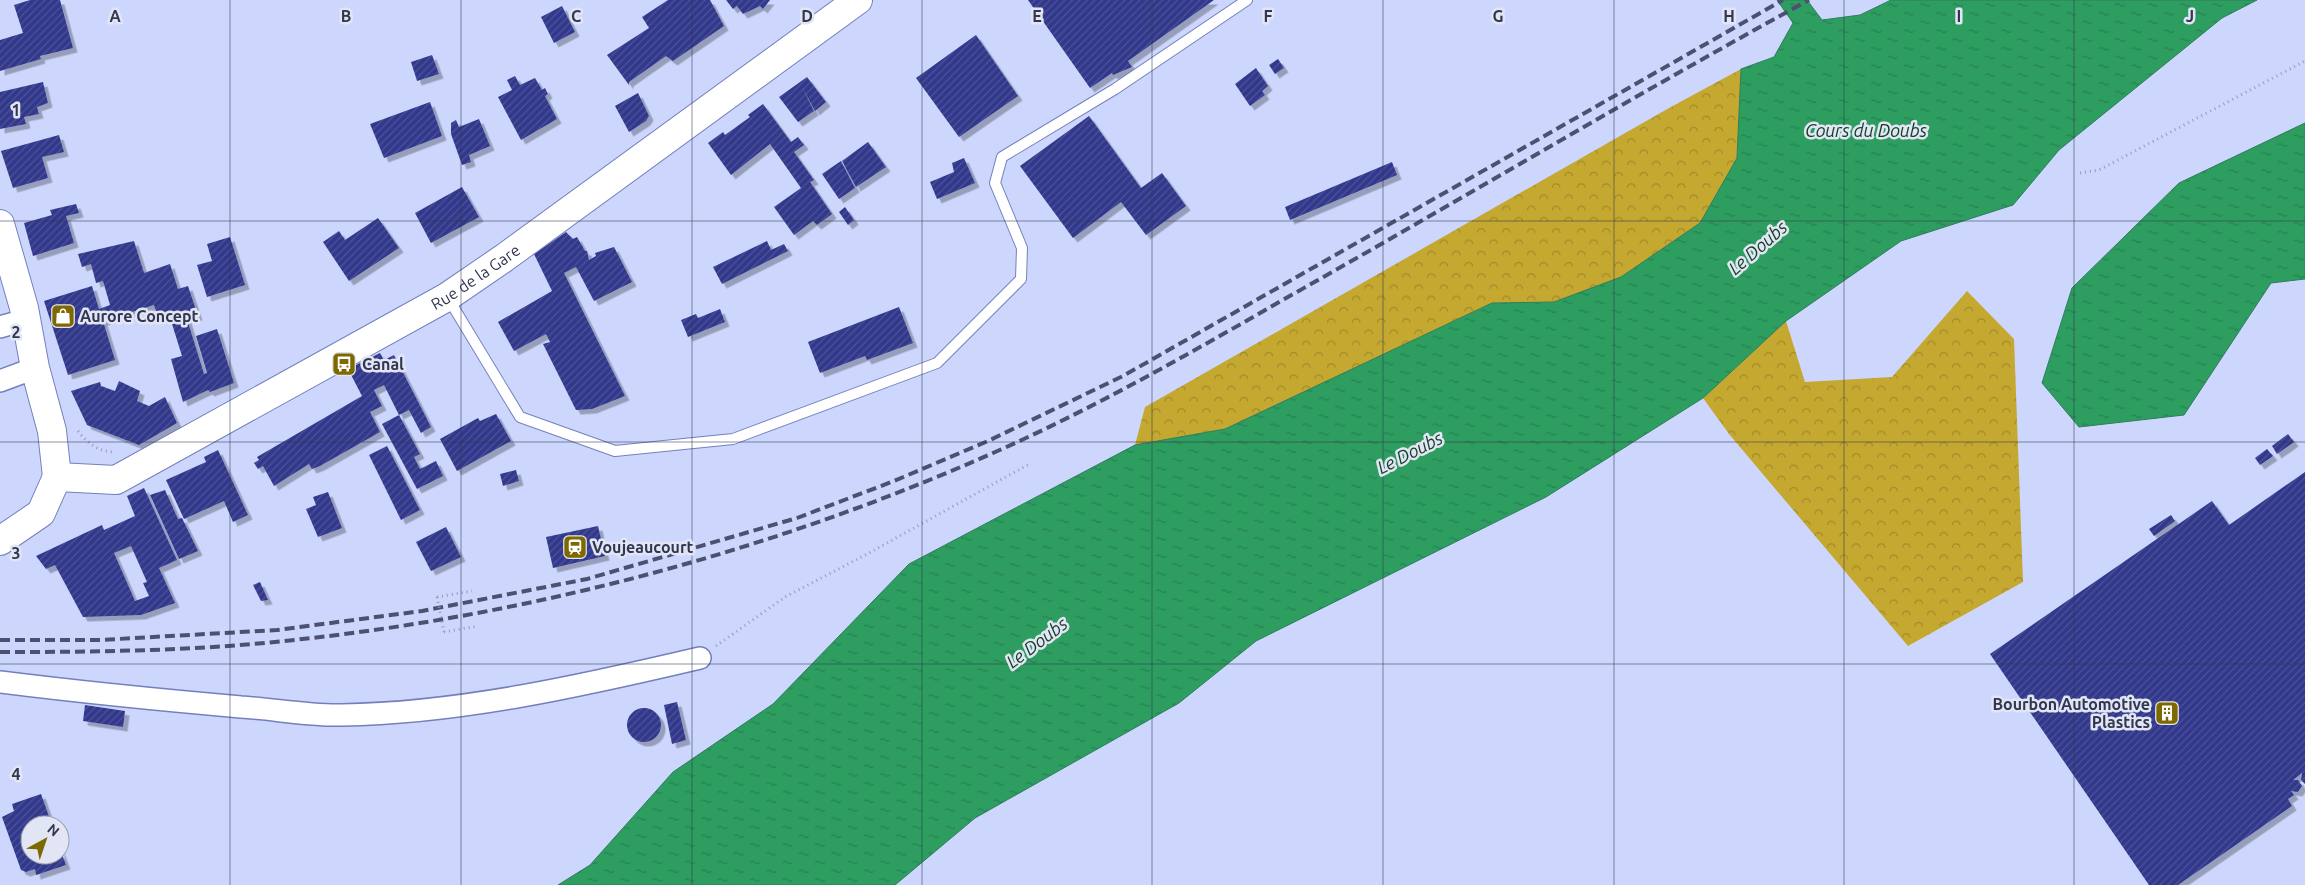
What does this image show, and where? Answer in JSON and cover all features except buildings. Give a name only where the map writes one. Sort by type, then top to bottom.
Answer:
[{"type":"main road","name":"Rue de la Gare","points":[[57,477],[116,480],[447,297],[512,252],[858,0]]},
{"type":"main road","points":[[0,224],[19,288],[13,323],[35,368],[52,431],[57,477],[42,513],[0,541]]},
{"type":"street","points":[[0,381],[35,368]]},
{"type":"street","points":[[0,682],[130,697],[341,715],[495,700],[587,685],[700,658]]},
{"type":"lane","points":[[447,297],[520,417],[615,452],[733,439],[937,363],[1020,279],[1022,248],[995,183],[1002,157],[1115,89],[1248,0]]},
{"type":"path","points":[[2080,174],[2099,170],[2305,61]]},
{"type":"path","points":[[75,424],[86,443],[107,452],[116,452]]},
{"type":"path","points":[[700,658],[785,597],[870,553],[1031,464]]},
{"type":"path","points":[[472,591],[437,597],[444,632],[478,626]]},
{"type":"green space","points":[[1741,69],[1737,158],[1700,223],[1621,277],[1554,302],[1492,303],[1225,429],[1135,445],[1145,407],[1669,108]]},
{"type":"green space","points":[[1967,291],[2014,339],[2023,582],[1908,646],[1729,434],[1703,398],[1786,321],[1805,382],[1892,377]]},
{"type":"water","points":[[1777,0],[1807,0],[1822,20],[1860,15],[1891,0],[2257,0],[2222,18],[2059,150],[2013,205],[1901,241],[1786,321],[1703,398],[1546,497],[1256,641],[1179,703],[975,818],[895,885],[558,885],[590,865],[673,772],[773,704],[909,564],[1135,445],[1225,429],[1492,303],[1554,302],[1621,277],[1700,223],[1737,158],[1741,69],[1774,57],[1793,23]]},
{"type":"water","points":[[2305,123],[2305,279],[2271,283],[2184,415],[2079,427],[2042,383],[2072,288],[2179,183]]},
{"type":"railway","points":[[0,640],[100,640],[277,630],[422,611],[587,579],[797,518],[894,481],[988,441],[1123,376],[1783,0]]},
{"type":"railway","points":[[0,652],[107,651],[213,647],[376,630],[467,615],[557,597],[646,575],[822,521],[993,453],[1031,436],[1143,379],[1809,0]]},
{"type":"place","name":"Aurore Concept","points":[[63,316]]},
{"type":"place","name":"Canal","points":[[344,364]]},
{"type":"place","name":"Voujeaucourt","points":[[575,547]]},
{"type":"place","name":"Bourbon Automotive Plastics","points":[[2167,713]]},
{"type":"water label","name":"Cours du Doubs","points":[[1866,131]]},
{"type":"water label","name":"Le Doubs","points":[[1758,248]]},
{"type":"water label","name":"Le Doubs","points":[[1410,453]]},
{"type":"water label","name":"Le Doubs","points":[[1037,643]]}]
